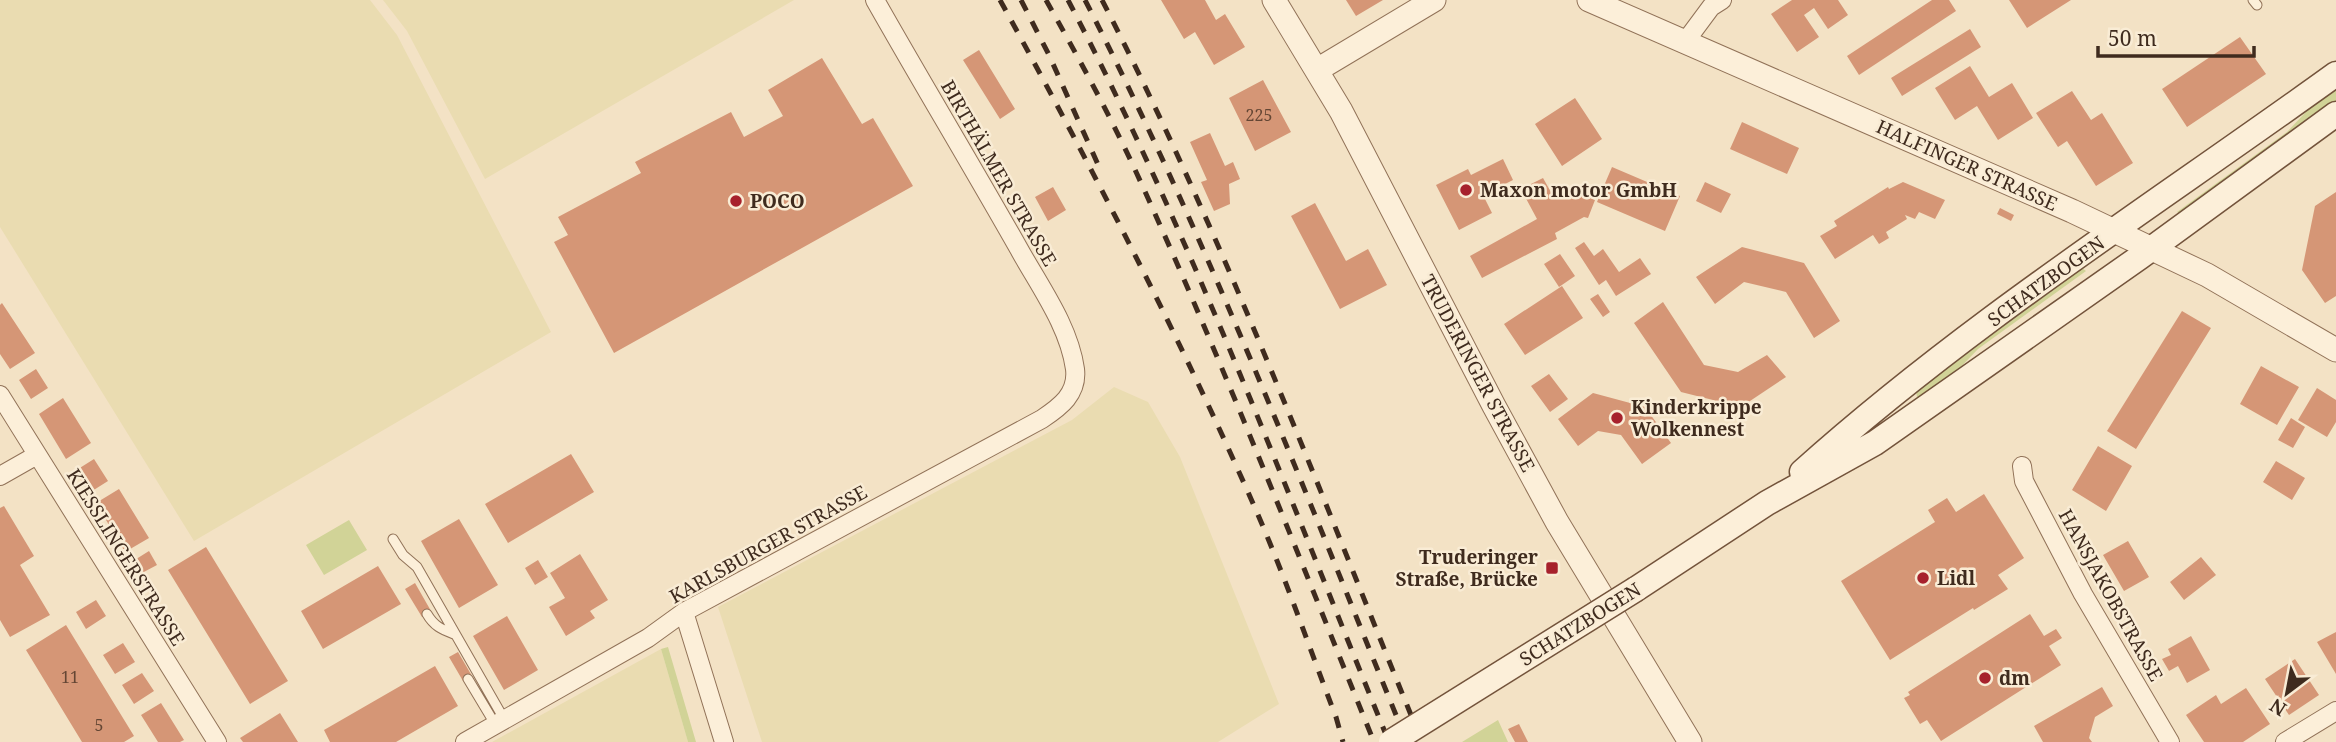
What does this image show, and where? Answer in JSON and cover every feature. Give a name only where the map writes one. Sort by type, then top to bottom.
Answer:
[{"type":"main road","name":"SCHATZBOGEN","points":[[1767,503],[1857,423],[1954,347],[2336,74]]},
{"type":"main road","name":"SCHATZBOGEN","points":[[1391,742],[1636,589],[1767,503],[1875,443],[2151,249],[2336,114]]},
{"type":"street","name":"BIRTHÄLMER STRASSE","points":[[875,0],[1065,331],[1076,371]]},
{"type":"street","name":"TRUDERINGER STRASSE","points":[[1274,0],[1317,70],[1383,189],[1557,522],[1690,742]]},
{"type":"street","points":[[1317,70],[1434,0]]},
{"type":"street","name":"HALFINGER STRASSE","points":[[1589,0],[2115,231],[2207,275],[2336,350]]},
{"type":"street","points":[[1685,42],[1711,7],[1721,0]]},
{"type":"street","name":"KARLSBURGER STRASSE","points":[[465,742],[648,638],[684,612],[1042,419],[1062,406],[1072,392],[1076,371]]},
{"type":"street","name":"KIESSLINGERSTRASSE","points":[[0,395],[217,742]]},
{"type":"street","points":[[0,476],[37,455]]},
{"type":"street","name":"HANSJAKOBSTRASSE","points":[[2022,466],[2024,481],[2083,594],[2170,742]]},
{"type":"street","points":[[684,612],[724,742]]},
{"type":"street","points":[[2285,742],[2336,711]]},
{"type":"lane","points":[[393,539],[403,555],[417,567],[500,722]]},
{"type":"lane","points":[[427,614],[439,629],[454,634]]},
{"type":"lane","points":[[468,679],[500,722]]},
{"type":"shaded area","points":[[0,0],[370,0],[397,35],[551,332],[194,541],[0,227]]},
{"type":"shaded area","points":[[383,0],[794,0],[485,179],[407,31]]},
{"type":"shaded area","points":[[1114,387],[1148,402],[1180,457],[1279,704],[1218,742],[762,742],[718,607],[1072,420]]},
{"type":"shaded area","points":[[661,649],[688,742],[492,742]]},
{"type":"green space","points":[[2336,85],[2336,102],[2183,215],[2177,212],[2287,132],[2320,97]]},
{"type":"green space","points":[[2082,268],[2086,271],[1978,349],[1955,373],[1917,397],[1916,391]]},
{"type":"green space","points":[[349,520],[367,550],[324,575],[306,545]]},
{"type":"green space","points":[[668,647],[696,742],[688,742],[661,649]]},
{"type":"green space","points":[[1498,720],[1508,742],[1462,742]]},
{"type":"building","points":[[1161,0],[1205,0],[1216,20],[1225,14],[1245,47],[1214,65],[1195,32],[1184,39]]},
{"type":"building","points":[[1346,0],[1383,0],[1356,16]]},
{"type":"building","points":[[1792,0],[1838,0],[1848,15],[1828,29],[1814,8],[1804,15],[1819,37],[1797,52],[1771,14]]},
{"type":"building","points":[[1932,0],[1949,0],[1956,11],[1859,75],[1847,56]]},
{"type":"building","points":[[2009,0],[2071,0],[2027,28]]},
{"type":"building","points":[[1970,29],[1981,47],[1902,96],[1891,78]]},
{"type":"building","points":[[2240,37],[2266,74],[2187,127],[2162,89]]},
{"type":"building","points":[[979,50],[1015,109],[1000,119],[963,60]]},
{"type":"building","name":"POCO","points":[[822,58],[862,124],[873,118],[913,186],[614,353],[554,242],[568,235],[558,217],[641,173],[635,162],[731,112],[744,137],[783,116],[768,90]]},
{"type":"building","points":[[1970,66],[1989,97],[2012,83],[2033,118],[1998,140],[1977,106],[1955,120],[1935,88]]},
{"type":"building","points":[[1263,80],[1291,132],[1255,151],[1229,98]]},
{"type":"building","points":[[2072,91],[2091,120],[2102,113],[2133,163],[2096,186],[2067,141],[2058,147],[2036,113]]},
{"type":"building","points":[[1575,98],[1602,139],[1562,166],[1535,124]]},
{"type":"building","points":[[1742,122],[1799,148],[1787,174],[1730,149]]},
{"type":"building","points":[[1210,133],[1225,166],[1233,162],[1240,179],[1229,184],[1230,204],[1214,211],[1201,182],[1207,180],[1190,142]]},
{"type":"building","name":"Maxon motor GmbH","points":[[1503,159],[1513,180],[1483,195],[1492,213],[1459,230],[1436,185],[1468,169],[1471,175]]},
{"type":"building","points":[[1612,167],[1680,196],[1665,231],[1597,202]]},
{"type":"building","points":[[1543,178],[1552,194],[1564,186],[1595,200],[1588,218],[1584,217],[1555,233],[1557,239],[1482,278],[1470,256],[1537,219],[1521,189]]},
{"type":"building","points":[[1705,182],[1731,194],[1721,213],[1696,201]]},
{"type":"building","points":[[1903,182],[1945,200],[1935,219],[1919,212],[1915,219],[1905,215],[1907,219],[1886,232],[1889,238],[1879,244],[1873,235],[1835,259],[1820,236],[1837,226],[1834,221],[1888,187],[1889,189]]},
{"type":"building","points":[[1053,187],[1066,210],[1048,221],[1035,197]]},
{"type":"building","points":[[2336,192],[2336,296],[2325,303],[2302,270],[2315,206]]},
{"type":"building","points":[[1315,203],[1346,261],[1368,249],[1387,285],[1340,309],[1291,216]]},
{"type":"building","points":[[2000,208],[2014,215],[2011,221],[1997,214]]},
{"type":"building","points":[[1584,242],[1594,256],[1603,249],[1619,272],[1640,258],[1651,274],[1616,296],[1606,280],[1599,285],[1575,248]]},
{"type":"building","points":[[1742,247],[1804,263],[1840,321],[1814,338],[1786,292],[1744,282],[1715,304],[1696,277]]},
{"type":"building","points":[[1560,254],[1575,276],[1559,287],[1544,264]]},
{"type":"building","points":[[1562,286],[1583,318],[1525,355],[1504,324]]},
{"type":"building","points":[[1598,294],[1610,312],[1603,317],[1590,299]]},
{"type":"building","points":[[1663,302],[1704,365],[1738,372],[1767,355],[1786,377],[1741,407],[1681,392],[1634,323]]},
{"type":"building","points":[[2,303],[35,353],[10,369],[0,354]]},
{"type":"building","points":[[2182,311],[2211,328],[2136,449],[2107,431]]},
{"type":"building","points":[[2261,366],[2299,387],[2277,425],[2240,404]]},
{"type":"building","points":[[36,369],[48,388],[31,399],[19,380]]},
{"type":"building","points":[[1549,374],[1568,399],[1550,412],[1531,386]]},
{"type":"building","points":[[2317,388],[2336,400],[2336,422],[2327,437],[2298,420]]},
{"type":"building","points":[[1593,393],[1645,407],[1671,443],[1642,464],[1621,435],[1598,431],[1578,446],[1558,419]]},
{"type":"building","points":[[63,398],[91,443],[66,459],[39,414]]},
{"type":"building","points":[[2291,418],[2305,427],[2293,448],[2278,440]]},
{"type":"building","points":[[2098,446],[2132,466],[2106,511],[2072,490]]},
{"type":"building","points":[[571,454],[594,492],[508,543],[485,504]]},
{"type":"building","points":[[94,459],[108,481],[89,493],[75,471]]},
{"type":"building","points":[[2276,461],[2305,478],[2292,500],[2263,482]]},
{"type":"building","points":[[119,489],[149,538],[125,552],[96,503]]},
{"type":"building","name":"Lidl","points":[[1984,494],[2024,558],[1998,575],[2008,589],[1890,660],[1841,581],[1935,522],[1928,510],[1947,498],[1956,512]]},
{"type":"building","points":[[4,506],[34,556],[20,565],[50,615],[10,637],[0,620],[0,508]]},
{"type":"building","points":[[459,519],[498,585],[459,608],[421,541]]},
{"type":"building","points":[[2128,541],[2149,577],[2124,591],[2103,555]]},
{"type":"building","points":[[206,547],[288,681],[250,704],[168,570]]},
{"type":"building","points":[[149,551],[157,565],[140,574],[133,561]]},
{"type":"building","points":[[580,554],[608,600],[590,611],[595,618],[566,636],[549,607],[565,598],[550,573]]},
{"type":"building","points":[[2201,557],[2216,575],[2184,600],[2170,582]]},
{"type":"building","points":[[538,560],[548,577],[535,585],[525,568]]},
{"type":"building","points":[[378,566],[401,604],[323,649],[301,611]]},
{"type":"building","points":[[415,583],[431,611],[422,617],[405,589]]},
{"type":"building","points":[[96,600],[106,616],[86,629],[76,612]]},
{"type":"building","name":"dm","points":[[2030,614],[2044,636],[2056,629],[2062,638],[2049,646],[2061,665],[1941,741],[1927,720],[1920,724],[1904,698],[1910,695],[1908,692]]},
{"type":"building","points":[[507,616],[538,670],[504,690],[473,636]]},
{"type":"building","points":[[66,625],[134,736],[124,742],[82,742],[26,650]]},
{"type":"building","points":[[2336,632],[2336,674],[2317,642]]},
{"type":"building","points":[[2191,636],[2210,670],[2187,683],[2178,666],[2169,671],[2162,659],[2171,655],[2168,649]]},
{"type":"building","points":[[123,643],[135,662],[115,674],[103,655]]},
{"type":"building","points":[[458,652],[472,676],[463,681],[449,657]]},
{"type":"building","points":[[2295,659],[2319,695],[2289,715],[2265,679]]},
{"type":"building","points":[[435,666],[458,706],[396,742],[330,742],[324,730]]},
{"type":"building","points":[[142,673],[154,691],[134,704],[122,685]]},
{"type":"building","points":[[2102,687],[2113,706],[2095,717],[2089,738],[2092,742],[2043,742],[2034,726]]},
{"type":"building","points":[[2246,688],[2270,724],[2243,742],[2204,742],[2186,715],[2216,695],[2221,704]]},
{"type":"building","points":[[161,703],[184,740],[158,742],[141,715]]},
{"type":"building","points":[[280,713],[298,742],[243,742],[240,738]]},
{"type":"building","points":[[1519,724],[1528,742],[1515,742],[1508,729]]},
{"type":"railway","points":[[1000,0],[1133,251],[1226,443],[1277,560],[1343,742]]},
{"type":"railway","points":[[1021,0],[1100,169]]},
{"type":"railway","points":[[1046,0],[1116,130],[1199,314],[1374,742]]},
{"type":"railway","points":[[1068,0],[1157,182],[1198,274],[1389,742]]},
{"type":"railway","points":[[1085,0],[1214,274],[1407,742]]},
{"type":"railway","points":[[1102,0],[1190,182],[1230,274],[1422,742]]},
{"type":"place","name":"Maxon motor GmbH","points":[[1466,190]]},
{"type":"place","name":"POCO","points":[[736,201]]},
{"type":"place","name":"Kinderkrippe Wolkennest","points":[[1617,418]]},
{"type":"place","name":"Truderinger Straße, Brücke","points":[[1552,568]]},
{"type":"place","name":"Lidl","points":[[1923,578]]},
{"type":"place","name":"dm","points":[[1985,678]]}]
